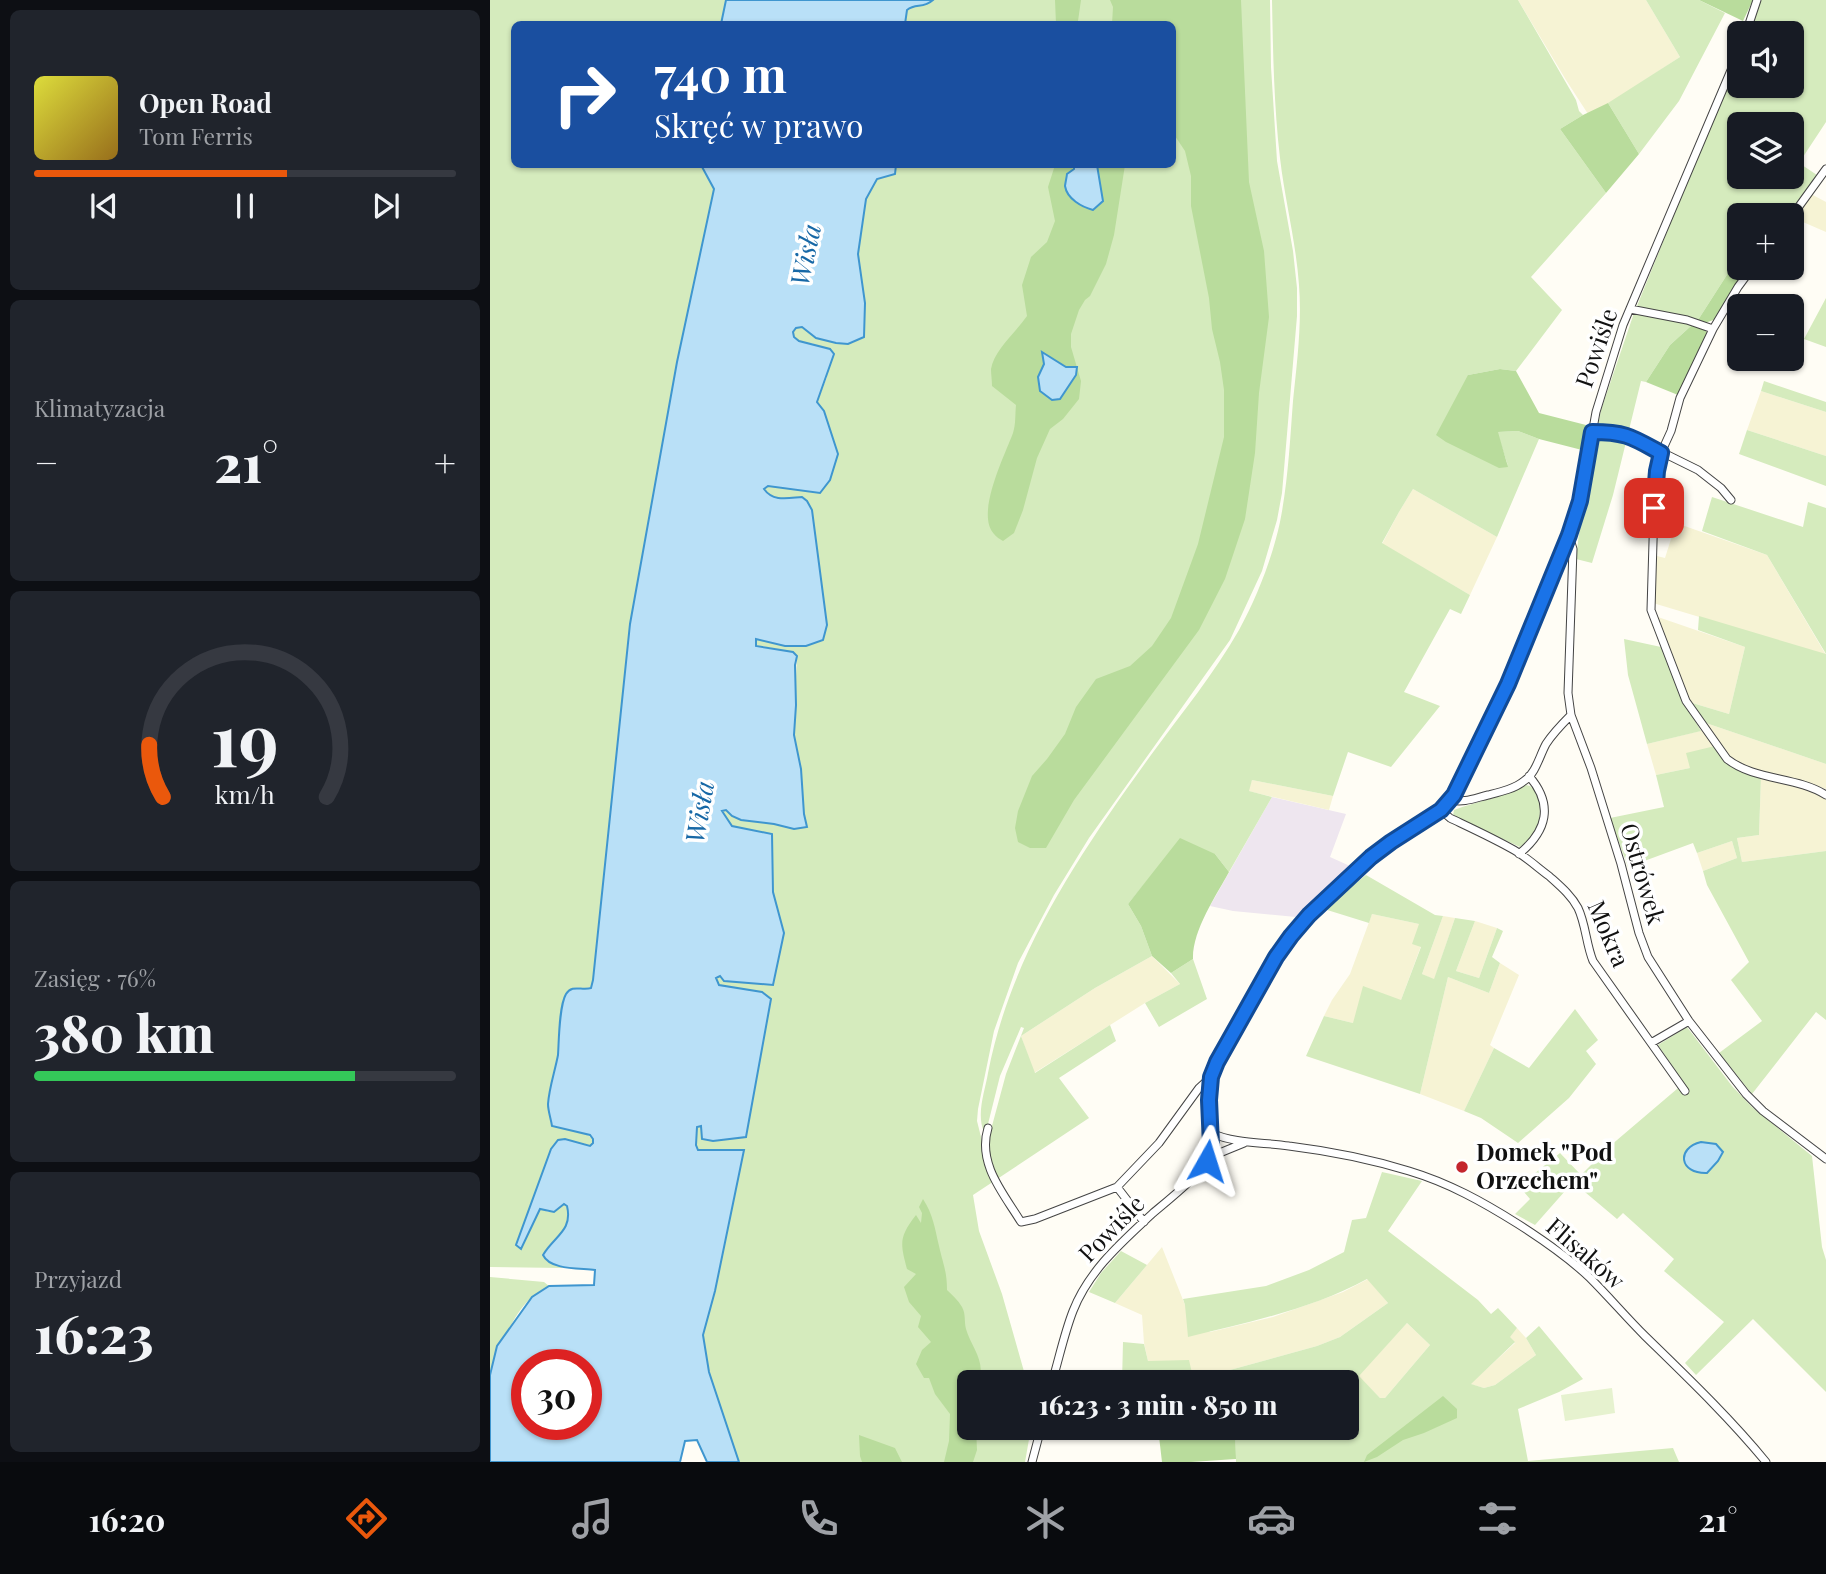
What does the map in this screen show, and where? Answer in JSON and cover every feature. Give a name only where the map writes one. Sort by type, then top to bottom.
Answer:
[{"type":"street","points":[[1750,21],[1757,0]]},
{"type":"street","name":"Powiśle","points":[[1055,1370],[1080,1295],[1101,1264],[1191,1180],[1207,1161],[1211,1133],[1211,1077],[1276,957],[1309,915],[1371,857],[1441,810],[1451,800],[1506,689],[1569,535],[1580,501],[1602,390],[1623,325],[1727,80]]},
{"type":"street","points":[[1801,203],[1826,169]]},
{"type":"street","points":[[1743,280],[1713,329],[1680,398],[1671,431],[1661,453],[1654,508],[1651,610],[1686,701],[1727,758],[1735,766],[1800,783],[1826,795]]},
{"type":"street","points":[[1630,309],[1686,320],[1713,329]]},
{"type":"street","points":[[1592,432],[1625,434],[1698,470],[1721,488],[1731,500]]},
{"type":"street","name":"Ostrówek","points":[[1569,535],[1573,549],[1568,693],[1571,715],[1591,768],[1648,957],[1689,1021],[1746,1094],[1763,1111],[1826,1159]]},
{"type":"street","points":[[1451,800],[1460,802],[1517,786],[1530,776],[1547,744],[1571,715]]},
{"type":"street","points":[[1519,854],[1529,846],[1543,826],[1545,815],[1541,793],[1530,776]]},
{"type":"street","name":"Mokra","points":[[1441,810],[1450,818],[1519,854],[1561,886],[1572,898],[1581,917],[1593,961],[1685,1091]]},
{"type":"street","points":[[1651,1043],[1689,1021]]},
{"type":"street","points":[[988,1128],[985,1151],[988,1165],[1021,1223],[1117,1187],[1159,1143],[1199,1088],[1211,1077]]},
{"type":"street","name":"Flisaków","points":[[1211,1133],[1225,1139],[1292,1146],[1359,1158],[1446,1184],[1488,1205],[1541,1239],[1590,1278],[1728,1417],[1766,1462]]},
{"type":"street","name":"Flisaków","points":[[1207,1161],[1247,1142]]},
{"type":"street","points":[[1117,1187],[1144,1222]]},
{"type":"street","points":[[1032,1462],[1038,1440]]},
{"type":"shaded area","points":[[1518,0],[1646,0],[1680,57],[1613,101],[1588,114]]},
{"type":"shaded area","points":[[1811,194],[1826,202],[1826,232],[1804,222],[1804,206]]},
{"type":"shaded area","points":[[1761,391],[1826,412],[1826,456],[1747,430]]},
{"type":"shaded area","points":[[1413,489],[1497,537],[1470,595],[1382,544]]},
{"type":"shaded area","points":[[1676,523],[1767,555],[1826,655],[1653,603],[1657,556],[1665,558]]},
{"type":"shaded area","points":[[1658,617],[1745,647],[1729,714],[1689,702]]},
{"type":"shaded area","points":[[1703,722],[1826,764],[1826,789],[1739,764],[1727,756]]},
{"type":"shaded area","points":[[1704,730],[1715,746],[1690,768],[1656,775],[1647,744]]},
{"type":"shaded area","points":[[1761,777],[1801,786],[1826,798],[1826,851],[1742,862],[1737,838],[1759,835]]},
{"type":"shaded area","points":[[1252,780],[1333,796],[1329,810],[1248,791]]},
{"type":"shaded area","points":[[1272,797],[1346,814],[1330,857],[1350,866],[1296,917],[1210,906]]},
{"type":"shaded area","points":[[1732,841],[1737,858],[1703,871],[1697,853]]},
{"type":"shaded area","points":[[1372,914],[1419,924],[1421,946],[1401,1000],[1353,1023],[1324,1016],[1350,974]]},
{"type":"shaded area","points":[[1443,916],[1455,918],[1434,980],[1422,974]]},
{"type":"shaded area","points":[[1475,921],[1497,928],[1479,978],[1456,971]]},
{"type":"shaded area","points":[[1152,956],[1180,984],[1034,1073],[1021,1036],[1095,988]]},
{"type":"shaded area","points":[[1500,963],[1519,975],[1490,1045],[1494,1048],[1464,1111],[1420,1094],[1448,977],[1489,993]]},
{"type":"shaded area","points":[[1162,1247],[1185,1305],[1210,1332],[1273,1317],[1343,1292],[1368,1279],[1388,1303],[1340,1337],[1317,1346],[1230,1370],[1181,1370],[1148,1361],[1142,1315],[1115,1303]]},
{"type":"shaded area","points":[[1407,1323],[1430,1345],[1385,1398],[1380,1398],[1359,1375]]},
{"type":"shaded area","points":[[1517,1328],[1536,1355],[1495,1385],[1484,1388],[1470,1384],[1515,1343],[1509,1337]]},
{"type":"green space","points":[[490,0],[726,0],[722,21],[511,21],[511,168],[703,168],[714,189],[677,362],[630,624],[593,980],[591,987],[571,989],[564,999],[558,1055],[549,1098],[552,1126],[580,1132],[593,1139],[593,1144],[590,1146],[565,1139],[559,1140],[551,1149],[532,1225],[540,1209],[549,1212],[564,1204],[567,1206],[566,1225],[547,1248],[557,1264],[563,1268],[490,1267]]},
{"type":"green space","points":[[933,0],[1270,0],[1277,161],[1297,288],[1282,493],[1262,571],[1230,640],[1089,838],[1054,895],[1018,963],[994,1031],[978,1109],[977,1121],[982,1141],[989,1137],[1006,1074],[1024,1028],[1021,1027],[1000,1076],[984,1132],[982,1102],[999,1029],[1013,986],[1031,945],[1052,905],[1099,829],[1229,646],[1258,591],[1277,536],[1288,462],[1299,343],[1300,299],[1278,138],[1272,0],[1518,0],[1583,115],[1560,129],[1606,193],[1531,277],[1562,310],[1516,371],[1500,369],[1468,375],[1508,466],[1497,432],[1518,431],[1539,439],[1497,537],[1413,489],[1382,543],[1470,595],[1461,614],[1450,609],[1404,692],[1440,706],[1391,767],[1348,752],[1333,796],[1252,780],[1249,791],[1272,797],[1229,872],[1215,854],[1155,871],[1128,904],[1141,926],[1152,956],[1095,988],[1021,1036],[1035,1073],[1110,1025],[1116,1041],[1059,1078],[1089,1118],[973,1195],[979,1231],[1002,1294],[1024,1370],[957,1370],[957,1440],[1029,1440],[1025,1462],[739,1462],[709,1372],[703,1335],[715,1291],[744,1150],[697,1150],[696,1145],[697,1126],[701,1126],[702,1139],[762,992],[719,985],[716,977],[784,933],[773,892],[772,834],[732,826],[722,811],[726,810],[741,820],[794,829],[807,826],[801,769],[793,735],[797,656],[793,652],[755,645],[756,638],[785,646],[816,550],[811,510],[807,501],[802,497],[776,498],[764,489],[768,486],[820,493],[824,411],[817,402],[827,377],[814,344],[799,341],[793,332],[802,327],[816,338],[847,344],[865,303],[858,254],[866,199],[877,179],[895,174],[896,168],[1176,168],[1176,21],[905,21],[907,10]]},
{"type":"green space","points":[[1055,0],[1081,0],[1078,21],[1056,21]]},
{"type":"green space","points":[[1110,0],[1241,0],[1249,182],[1264,251],[1269,317],[1259,393],[1255,453],[1245,519],[1225,579],[1199,630],[1074,800],[1046,848],[1030,848],[1018,842],[1015,828],[1018,811],[1032,776],[1065,734],[1076,707],[1096,679],[1130,666],[1152,646],[1171,618],[1198,544],[1224,437],[1224,390],[1191,206],[1191,176],[1185,151],[1176,138],[1176,21],[1112,21],[1113,7]]},
{"type":"green space","points":[[1646,0],[1699,0],[1725,13],[1679,101],[1639,154],[1608,103],[1680,57]]},
{"type":"green space","points":[[1699,0],[1753,0],[1743,21]]},
{"type":"green space","points":[[1761,0],[1826,0],[1826,122],[1804,155],[1804,112],[1727,112],[1727,189],[1804,189],[1804,166],[1817,175],[1797,203],[1727,203],[1727,275],[1698,320],[1637,306],[1727,84],[1727,98],[1804,98],[1804,21],[1753,21]]},
{"type":"green space","points":[[1608,103],[1639,154],[1606,193],[1560,129]]},
{"type":"green space","points":[[1054,168],[1125,168],[1114,235],[1106,264],[1090,296],[1079,310],[1071,334],[1071,347],[1081,381],[1079,399],[1063,419],[1050,429],[1037,458],[1014,533],[1003,541],[989,525],[988,513],[993,484],[1014,430],[1016,405],[992,386],[991,369],[1001,348],[1027,316],[1022,285],[1031,257],[1047,242],[1055,221],[1048,187]]},
{"type":"green space","points":[[1727,275],[1727,280],[1739,280],[1730,294],[1727,294],[1727,300],[1716,319],[1705,323],[1698,320]]},
{"type":"green space","points":[[1826,298],[1826,347],[1804,339]]},
{"type":"green space","points":[[1634,313],[1692,325],[1670,345],[1646,382],[1641,381],[1613,495],[1592,563],[1576,559],[1581,516],[1601,410]]},
{"type":"green space","points":[[1692,325],[1705,329],[1708,334],[1678,395],[1646,382],[1670,345]]},
{"type":"green space","points":[[1500,369],[1516,371],[1539,413],[1586,425],[1582,450],[1518,431],[1498,432],[1508,467],[1499,468],[1436,435],[1468,375]]},
{"type":"green space","points":[[1764,381],[1826,402],[1826,412],[1761,391]]},
{"type":"green space","points":[[1747,430],[1826,456],[1826,486],[1739,454]]},
{"type":"green space","points":[[1712,497],[1803,527],[1808,502],[1826,508],[1826,654],[1767,555],[1702,531]]},
{"type":"green space","points":[[1699,616],[1826,654],[1826,764],[1703,722],[1689,702],[1729,714],[1745,647],[1698,630]]},
{"type":"green space","points":[[1624,639],[1661,647],[1687,707],[1701,731],[1647,744],[1628,675]]},
{"type":"green space","points":[[1715,746],[1734,767],[1761,777],[1759,835],[1737,838],[1742,862],[1826,851],[1826,1020],[1816,1012],[1752,1094],[1719,1053],[1762,1021],[1731,980],[1749,962],[1707,885],[1703,871],[1737,858],[1732,841],[1697,853],[1693,843],[1628,867],[1610,818],[1664,807],[1656,775],[1690,768],[1686,753]]},
{"type":"green space","points":[[1526,785],[1537,791],[1540,815],[1536,829],[1520,847],[1453,816],[1454,810]]},
{"type":"green space","points":[[1180,838],[1215,854],[1229,872],[1196,937],[1193,959],[1171,973],[1152,956],[1141,926],[1128,904]]},
{"type":"green space","points":[[1366,875],[1435,915],[1443,916],[1422,974],[1434,979],[1455,918],[1475,921],[1456,971],[1479,978],[1497,928],[1503,931],[1492,957],[1500,963],[1489,993],[1448,977],[1420,1094],[1306,1056],[1324,1016],[1353,1023],[1363,986],[1401,1000],[1421,947],[1412,944],[1419,924],[1372,914],[1369,923],[1324,909]]},
{"type":"green space","points":[[1193,959],[1207,999],[1159,1027],[1145,1003],[1180,984],[1171,973]]},
{"type":"green space","points":[[1575,1009],[1598,1040],[1586,1051],[1596,1064],[1569,1098],[1518,1143],[1481,1118],[1464,1111],[1494,1048],[1529,1068]]},
{"type":"green space","points":[[1687,1027],[1732,1086],[1752,1107],[1812,1156],[1822,1247],[1826,1260],[1826,1392],[1753,1319],[1696,1375],[1685,1363],[1724,1322],[1664,1271],[1674,1259],[1623,1213],[1617,1219],[1573,1182],[1535,1225],[1515,1214],[1530,1199],[1519,1186],[1560,1153],[1581,1175],[1610,1146],[1684,1083],[1658,1045]]},
{"type":"green space","points":[[1382,1172],[1422,1181],[1388,1231],[1478,1300],[1491,1314],[1498,1308],[1517,1328],[1510,1337],[1515,1342],[1471,1384],[1484,1388],[1495,1385],[1536,1355],[1526,1338],[1539,1326],[1583,1379],[1518,1409],[1528,1461],[1673,1448],[1679,1462],[1236,1462],[1235,1440],[1359,1440],[1359,1376],[1359,1370],[1230,1370],[1340,1337],[1388,1303],[1367,1279],[1302,1307],[1188,1337],[1183,1299],[1266,1286],[1309,1270],[1344,1252],[1352,1220],[1366,1218]],"holes":[[[1407,1323],[1430,1345],[1385,1398],[1380,1398],[1359,1376]]]},
{"type":"green space","points":[[923,1199],[935,1228],[946,1272],[947,1290],[963,1310],[968,1336],[981,1367],[981,1370],[957,1370],[957,1440],[977,1440],[973,1462],[944,1462],[949,1441],[950,1414],[935,1394],[929,1378],[924,1378],[916,1364],[922,1350],[931,1342],[918,1327],[921,1316],[909,1302],[904,1287],[916,1274],[907,1269],[902,1240],[916,1215],[921,1223],[922,1213],[919,1207]]},
{"type":"green space","points":[[1121,1251],[1147,1265],[1115,1303],[1089,1292],[1101,1273]]},
{"type":"green space","points":[[490,1277],[544,1282],[549,1286],[533,1296],[517,1315],[490,1377]]},
{"type":"green space","points":[[1123,1342],[1144,1344],[1148,1361],[1189,1360],[1191,1370],[1122,1370]]},
{"type":"green space","points":[[1612,1388],[1615,1413],[1565,1421],[1561,1395]]},
{"type":"green space","points":[[1443,1396],[1457,1409],[1457,1418],[1403,1440],[1364,1462],[1367,1455]]},
{"type":"green space","points":[[859,1435],[895,1448],[902,1462],[862,1462]]},
{"type":"green space","points":[[1159,1440],[1235,1440],[1236,1459],[1162,1462]]},
{"type":"water","points":[[726,0],[933,0],[907,10],[905,21],[722,21]]},
{"type":"water","name":"Wisła","points":[[703,168],[896,168],[895,174],[877,179],[866,199],[858,254],[865,303],[864,337],[848,344],[816,338],[802,327],[793,332],[799,341],[830,349],[834,354],[817,402],[824,411],[838,454],[830,480],[820,493],[768,486],[764,489],[776,498],[802,497],[812,510],[827,625],[823,640],[806,646],[785,646],[756,639],[756,646],[793,652],[797,656],[794,735],[801,769],[807,827],[794,829],[741,820],[726,810],[722,811],[732,826],[772,834],[773,892],[784,933],[773,985],[724,981],[720,976],[716,978],[719,985],[762,992],[771,999],[746,1137],[713,1141],[702,1139],[701,1126],[697,1127],[698,1150],[744,1150],[715,1291],[703,1335],[709,1372],[739,1462],[707,1462],[697,1440],[685,1441],[680,1462],[490,1462],[490,1375],[497,1346],[532,1297],[549,1286],[594,1285],[595,1270],[558,1266],[543,1255],[565,1227],[568,1215],[567,1206],[564,1204],[554,1212],[540,1209],[521,1249],[516,1245],[551,1149],[558,1140],[565,1139],[590,1146],[593,1143],[590,1135],[552,1126],[548,1107],[558,1055],[564,999],[571,989],[591,988],[593,980],[630,624],[677,362],[714,189]]},
{"type":"water","points":[[1098,168],[1103,201],[1093,210],[1076,202],[1066,191],[1067,174],[1074,169]]},
{"type":"water","points":[[1042,352],[1066,367],[1077,367],[1076,375],[1060,399],[1052,400],[1040,391],[1038,377],[1044,364]]},
{"type":"water","points":[[1701,1142],[1716,1144],[1723,1152],[1707,1173],[1691,1169],[1684,1160],[1687,1150]]},
{"type":"place","name":"Domek \"Pod Orzechem\"","points":[[1462,1167]]},
{"type":"route","points":[[1207,1161],[1211,1145],[1211,1077],[1276,957],[1309,915],[1352,874],[1391,842],[1441,810],[1454,795],[1508,684],[1576,517],[1592,432],[1625,434],[1661,453],[1654,508]]}]
